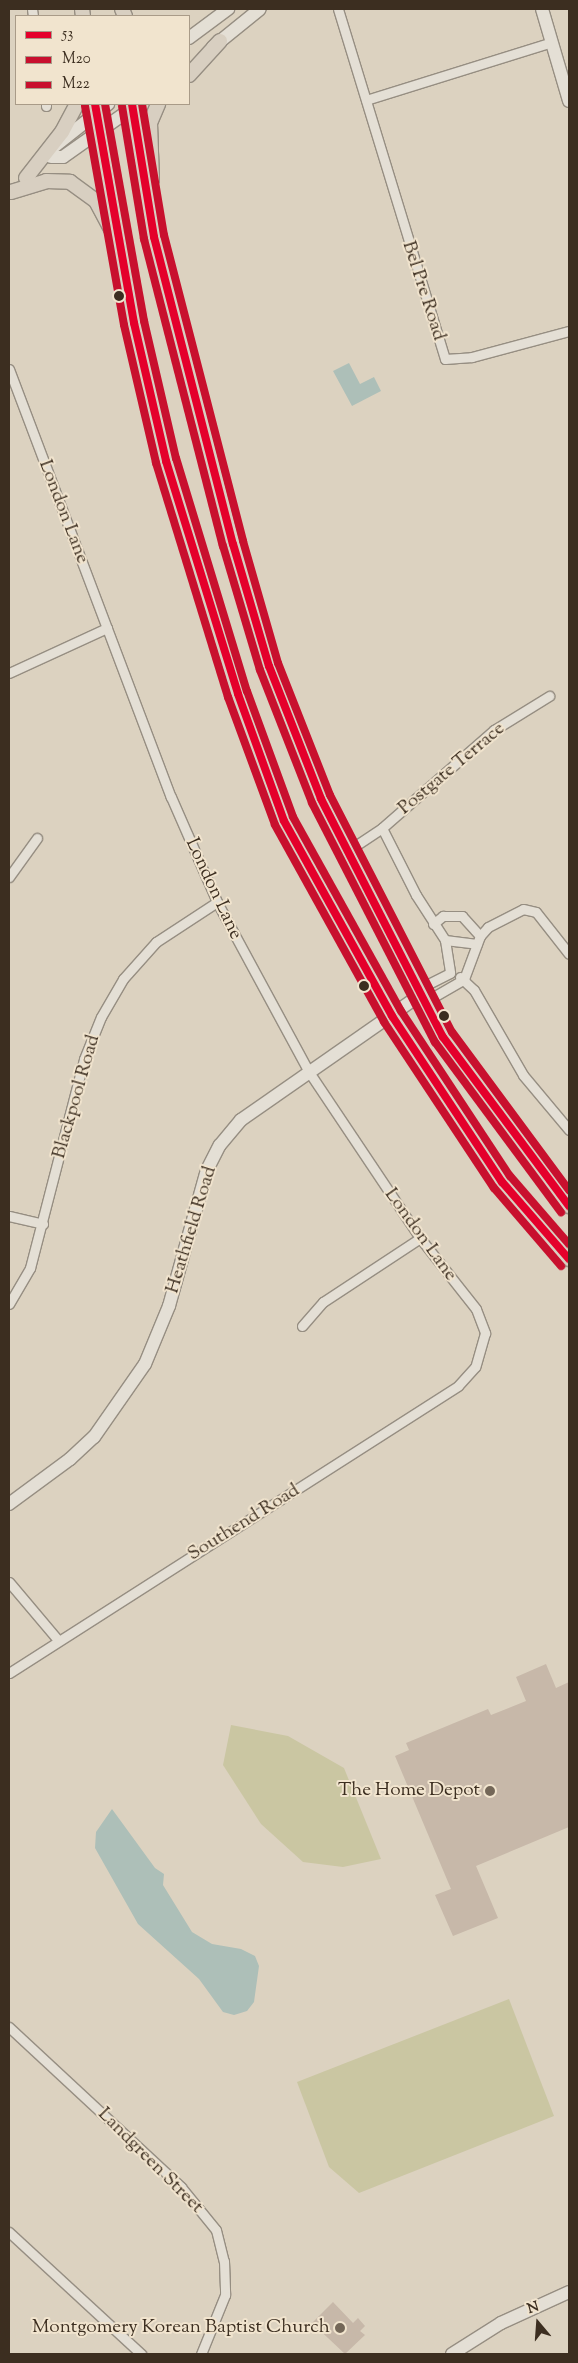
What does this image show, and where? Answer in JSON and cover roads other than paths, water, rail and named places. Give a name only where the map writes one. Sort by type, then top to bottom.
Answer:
[{"type":"main road","points":[[190,74],[220,42]]},
{"type":"main road","points":[[26,178],[62,132],[76,105]]},
{"type":"main road","points":[[134,105],[153,231],[189,381],[269,666],[346,852],[443,1037],[569,1206]]},
{"type":"main road","points":[[153,231],[150,123],[158,105]]},
{"type":"main road","points":[[96,108],[98,132],[166,461],[265,773],[284,821],[392,1016],[502,1182],[569,1260]]},
{"type":"main road","points":[[10,192],[46,181],[71,183],[96,201],[121,247]]},
{"type":"street","points":[[190,37],[228,9]]},
{"type":"street","points":[[190,65],[260,9]]},
{"type":"street","name":"Bel Pre Road","points":[[338,9],[445,359],[472,357],[569,331]]},
{"type":"street","points":[[542,9],[569,101]]},
{"type":"street","points":[[366,100],[552,42]]},
{"type":"street","points":[[51,157],[63,157],[134,105]]},
{"type":"street","points":[[10,192],[51,157],[54,147],[96,108]]},
{"type":"street","name":"London Lane","points":[[9,369],[171,797],[217,902],[309,1072],[420,1238],[476,1309],[485,1333],[475,1367]]},
{"type":"street","points":[[9,673],[107,628]]},
{"type":"street","name":"Postgate Terrace","points":[[346,852],[382,828],[477,744],[549,696]]},
{"type":"street","name":"Postgate Terrace","points":[[382,828],[433,924],[444,940],[450,973]]},
{"type":"street","points":[[9,877],[37,838]]},
{"type":"street","name":"Blackpool Road","points":[[9,1304],[30,1268],[43,1224],[84,1059],[101,1017],[124,979],[156,942],[217,902]]},
{"type":"street","points":[[420,995],[435,996],[464,979],[479,940],[503,918],[532,909],[569,954]]},
{"type":"street","points":[[433,924],[443,916],[462,916],[479,940]]},
{"type":"street","points":[[444,940],[479,940]]},
{"type":"street","points":[[420,995],[428,984],[450,973],[464,979],[474,990],[523,1075],[569,1130]]},
{"type":"street","name":"Heathfield Road","points":[[9,1504],[70,1460],[116,1410],[145,1364],[169,1306],[207,1170],[220,1145],[241,1120],[420,995]]},
{"type":"street","points":[[9,1216],[43,1224]]},
{"type":"street","points":[[302,1326],[322,1302],[420,1238]]},
{"type":"street","name":"Southend Road","points":[[9,1673],[443,1396],[475,1367]]},
{"type":"street","points":[[9,1582],[58,1640]]},
{"type":"street","name":"Landgreen Street","points":[[9,2027],[181,2187],[216,2230],[224,2261],[225,2295],[201,2354]]},
{"type":"street","points":[[10,2237],[141,2354]]},
{"type":"street","points":[[452,2354],[501,2323],[569,2292]]},
{"type":"place","name":"The Home Depot","points":[[490,1791]]},
{"type":"place","name":"Montgomery Korean Baptist Church","points":[[340,2328]]}]
